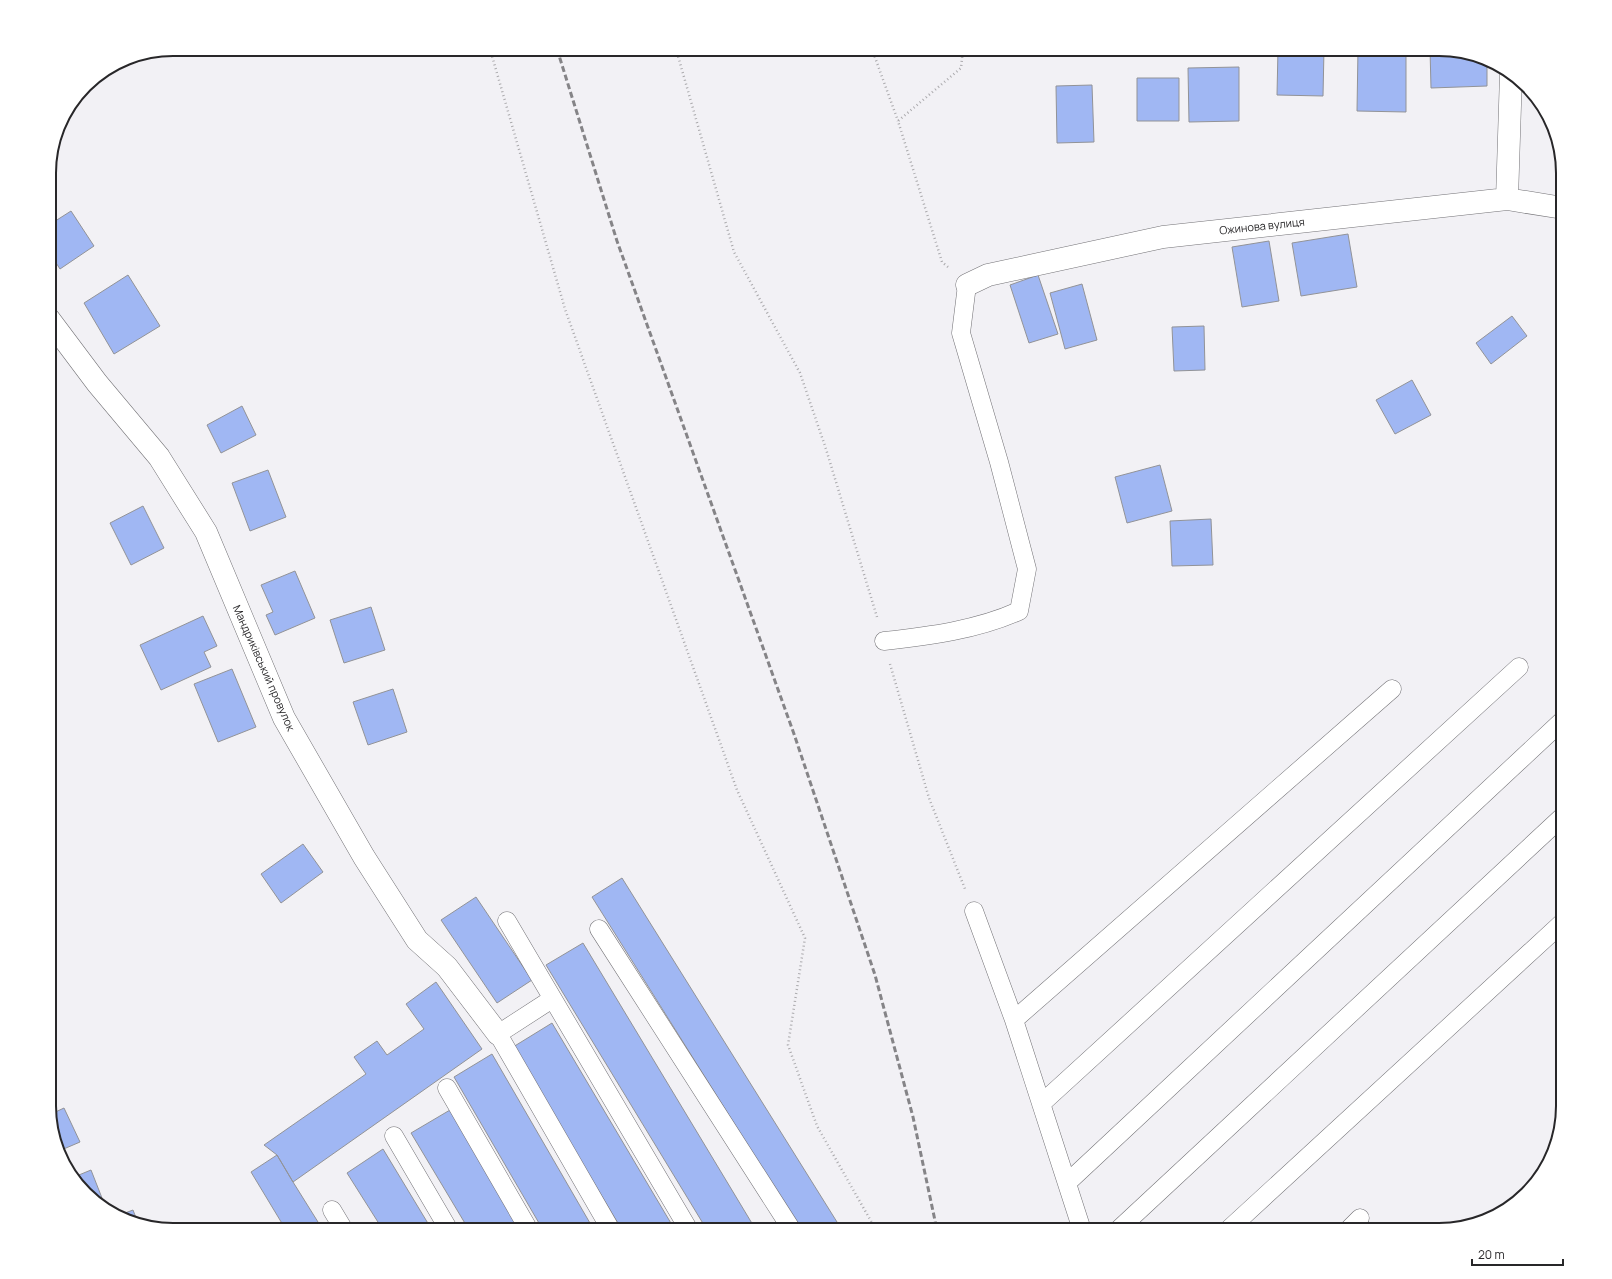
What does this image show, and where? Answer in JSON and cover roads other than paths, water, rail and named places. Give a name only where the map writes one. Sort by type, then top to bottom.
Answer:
[{"type":"street","points":[[1507,199],[1511,81]]},
{"type":"street","name":"Ожинова вулиця","points":[[966,286],[988,275],[1163,237],[1507,199],[1556,207]]},
{"type":"street","name":"Мандриківський провулок","points":[[56,328],[97,383],[164,464],[206,532],[284,718],[364,857],[417,940],[447,967],[498,1034]]},
{"type":"lane","points":[[884,641],[924,637],[999,620],[1019,611],[1027,569],[1000,462],[961,333],[966,286]]},
{"type":"lane","points":[[1041,1104],[1519,667]]},
{"type":"lane","points":[[1014,1020],[1392,689]]},
{"type":"lane","points":[[1067,1183],[1556,727]]},
{"type":"lane","points":[[1126,1223],[1556,823]]},
{"type":"lane","points":[[974,911],[1014,1020],[1080,1223]]},
{"type":"lane","points":[[507,921],[685,1223]]},
{"type":"lane","points":[[1236,1223],[1556,928]]},
{"type":"lane","points":[[599,929],[788,1223]]},
{"type":"lane","points":[[552,999],[498,1034],[606,1223]]},
{"type":"lane","points":[[447,1088],[525,1223]]},
{"type":"lane","points":[[394,1136],[445,1223]]},
{"type":"lane","points":[[332,1210],[340,1223]]},
{"type":"railway","points":[[559,56],[617,241],[794,734],[875,975],[913,1117],[936,1223]]}]
